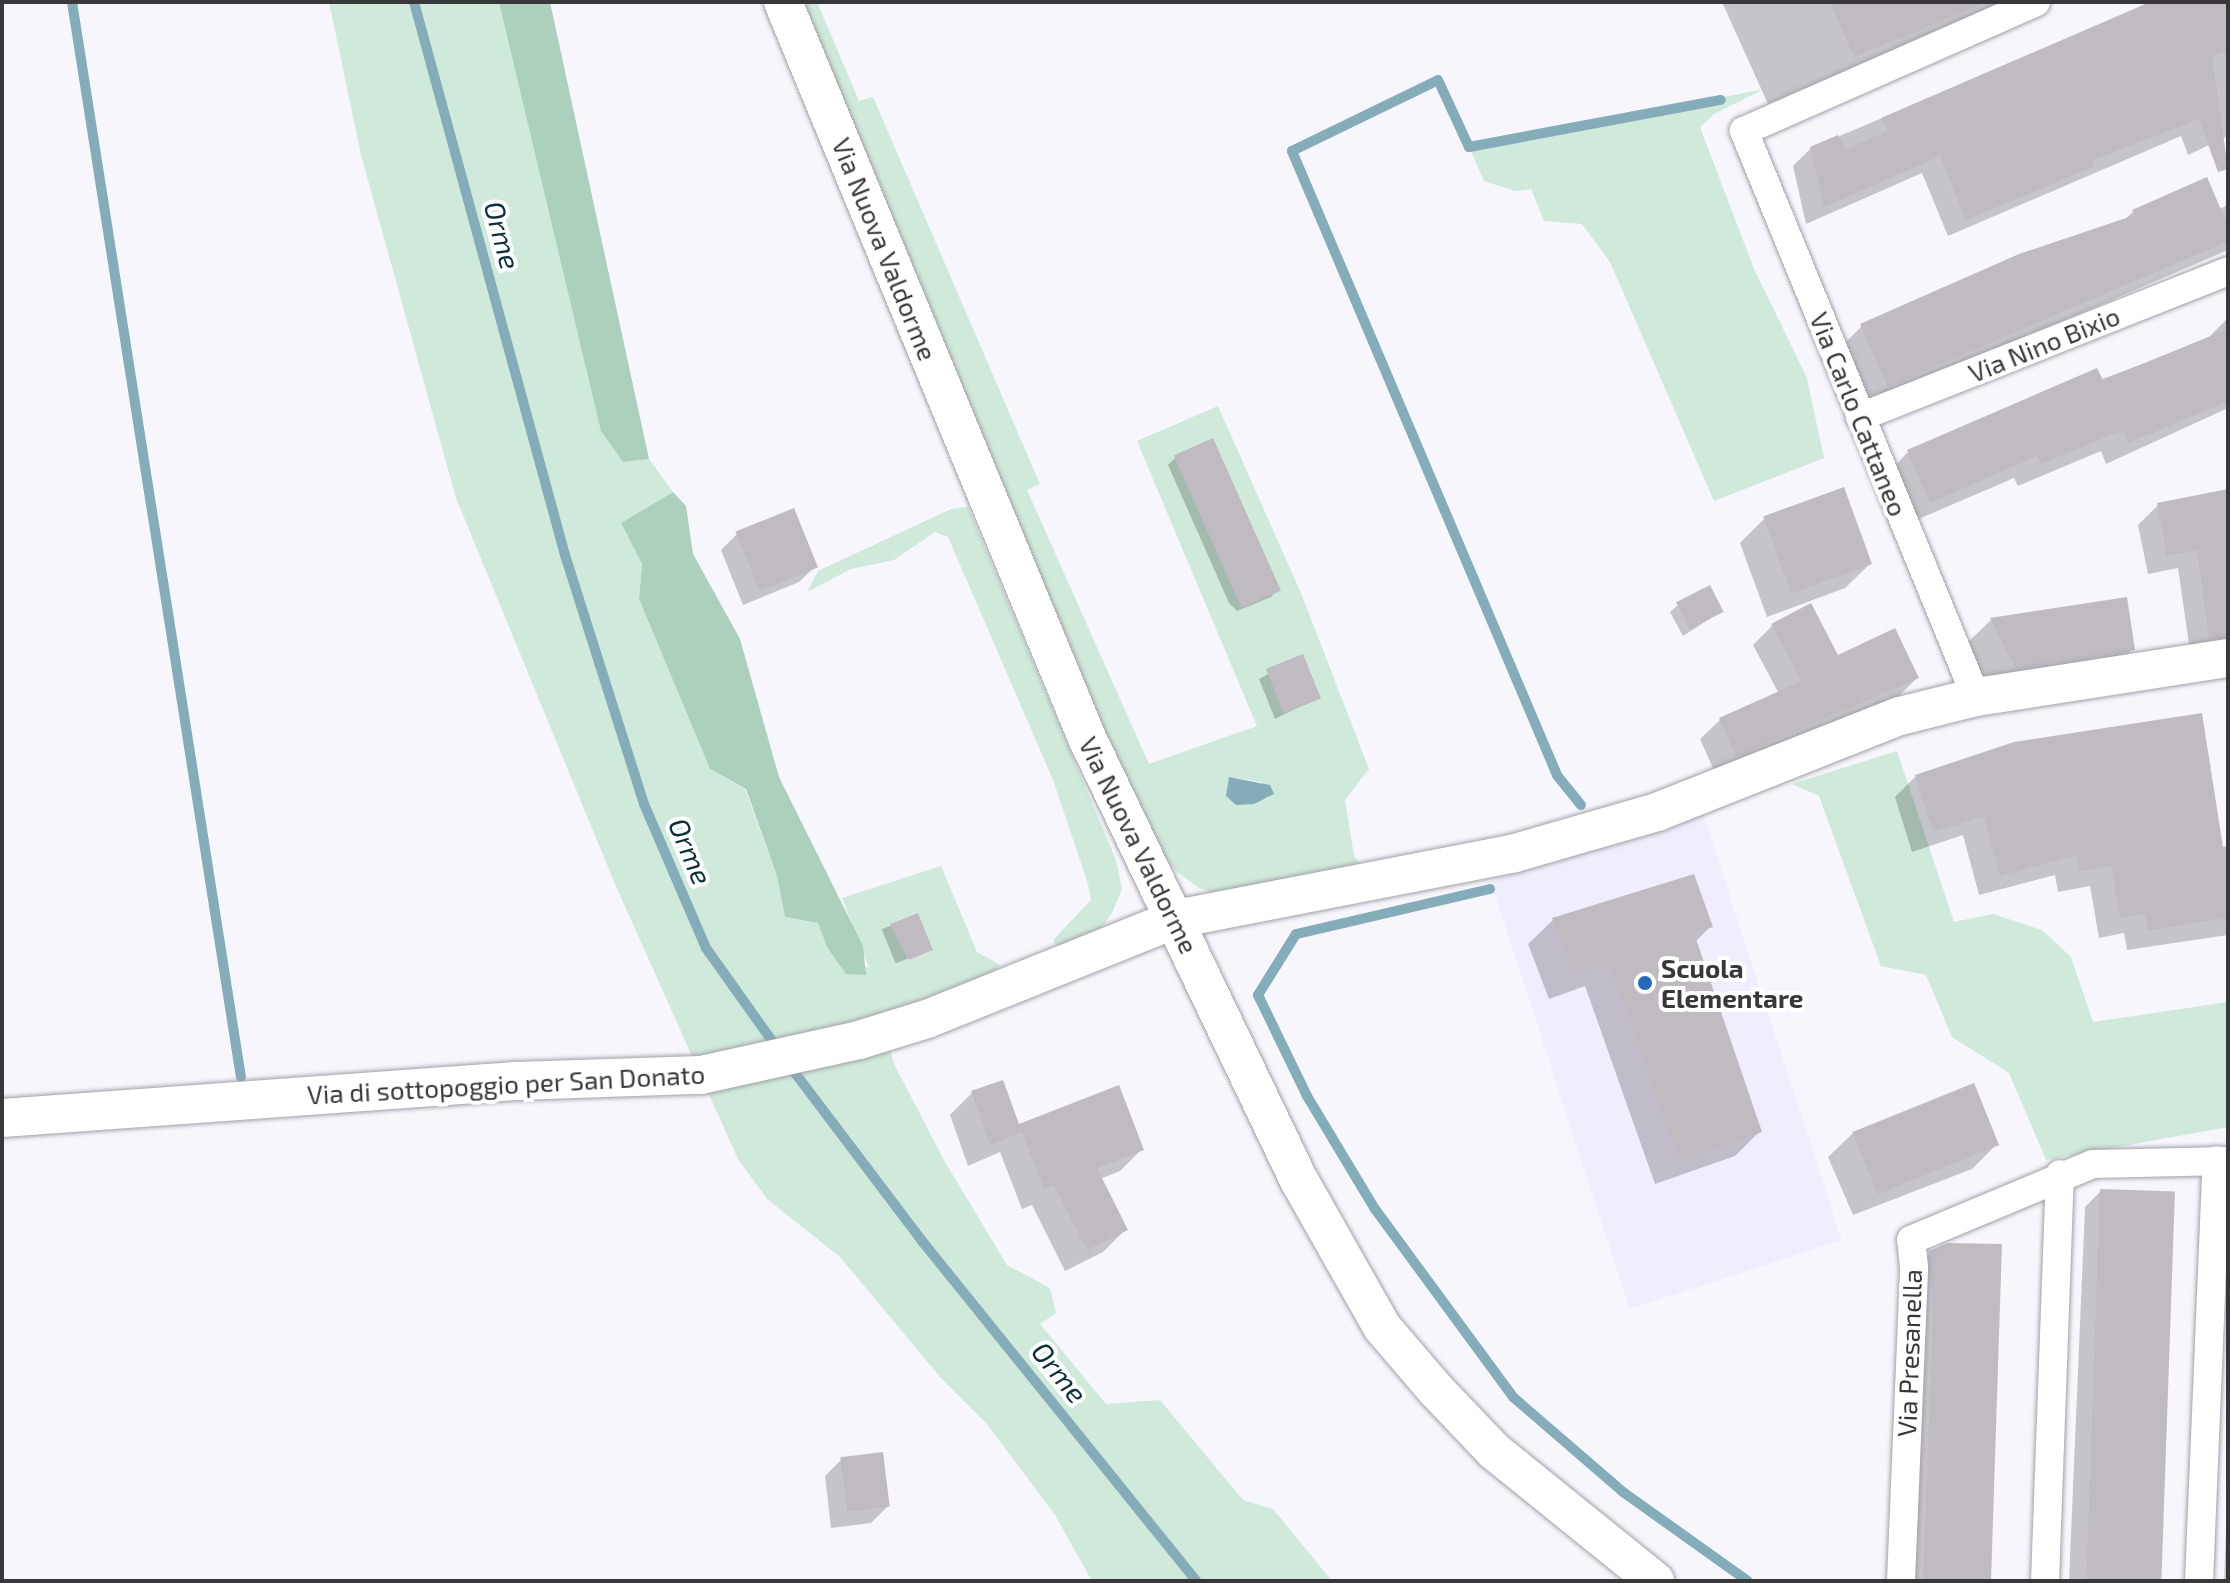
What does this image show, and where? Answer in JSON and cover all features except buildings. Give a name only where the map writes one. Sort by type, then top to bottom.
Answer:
[{"type":"street","name":"Via Nuova Valdorme","points":[[783,2],[1088,740],[1176,919],[1256,1097],[1382,1327],[1494,1451],[1655,1581]]},
{"type":"street","name":"Via Carlo Cattaneo","points":[[1976,697],[1744,131],[2036,2]]},
{"type":"street","name":"Via Nino Bixio","points":[[1860,417],[2228,271]]},
{"type":"street","points":[[1176,919],[1515,853],[1702,797],[1900,716],[1976,697],[2228,658]]},
{"type":"street","name":"Via di sottopoggio per San Donato","points":[[2,1118],[516,1081],[701,1075],[859,1040],[927,1019],[1176,919]]},
{"type":"street","points":[[2199,1581],[2223,1160]]},
{"type":"street","name":"Via Presanella","points":[[1901,1581],[1914,1267],[1911,1240],[2060,1174],[2093,1164],[2223,1160]]},
{"type":"street","points":[[2045,1581],[2060,1174]]},
{"type":"shaded area","name":"Scuola Elementare","points":[[1703,813],[1842,1240],[1630,1309],[1491,882]]},
{"type":"green space","points":[[329,2],[499,2],[623,462],[649,459],[673,492],[621,523],[642,564],[639,599],[710,769],[745,789],[777,876],[785,917],[818,923],[827,947],[869,968],[842,898],[941,866],[977,952],[1000,965],[976,987],[842,1025],[885,1032],[894,1064],[945,1162],[1007,1265],[1050,1288],[1056,1313],[1040,1324],[1106,1404],[1160,1400],[1243,1500],[1273,1509],[1332,1581],[1092,1581],[1055,1515],[987,1424],[941,1378],[840,1257],[767,1199],[738,1159],[615,884],[456,498],[361,155]],"holes":[[[918,913],[933,950],[909,960],[890,924]]]},
{"type":"green space","points":[[499,2],[550,2],[649,459],[623,462],[601,431]]},
{"type":"green space","points":[[783,2],[817,2],[859,101],[873,97],[1040,484],[1027,490],[1149,764],[1257,726],[1137,441],[1218,406],[1301,593],[1369,769],[1345,800],[1354,856],[1373,879],[1226,896],[1199,888],[1177,872],[1106,782]],"holes":[[[1229,777],[1262,782],[1269,798],[1236,805]]]},
{"type":"green space","points":[[1764,89],[1714,114],[1700,127],[1754,269],[1807,378],[1824,458],[1714,501],[1610,262],[1582,224],[1544,221],[1531,189],[1515,191],[1484,181],[1469,147]]},
{"type":"green space","points":[[673,492],[686,506],[693,554],[740,639],[779,777],[863,946],[866,975],[846,974],[827,947],[818,923],[785,917],[777,876],[746,789],[710,769],[639,599],[642,564],[621,523]]},
{"type":"green space","points":[[968,507],[1116,860],[1122,889],[1112,913],[1094,939],[1062,953],[1053,940],[1091,900],[1088,884],[1053,780],[948,537],[935,532],[894,560],[851,569],[807,592],[818,571],[951,509]]},
{"type":"green space","points":[[1897,751],[1954,922],[1993,914],[2042,930],[2071,957],[2093,1022],[2228,1002],[2228,1127],[2046,1160],[2009,1073],[1952,1037],[1926,975],[1881,966],[1819,796],[1792,784]]},
{"type":"water","points":[[1229,777],[1270,785],[1274,794],[1254,804],[1236,805],[1226,796]]},
{"type":"waterway","points":[[72,2],[241,1077]]},
{"type":"waterway","name":"Orme","points":[[414,2],[565,555],[644,804],[706,948],[777,1048]]},
{"type":"waterway","points":[[1581,805],[1557,775],[1292,151],[1438,80],[1469,147],[1721,100]]},
{"type":"waterway","points":[[1490,889],[1296,934],[1258,995],[1307,1096],[1375,1209],[1513,1397],[1623,1492],[1748,1581]]},
{"type":"waterway","name":"Orme","points":[[789,1065],[922,1241],[1196,1581]]},
{"type":"place","name":"Scuola Elementare","points":[[1645,983]]}]
